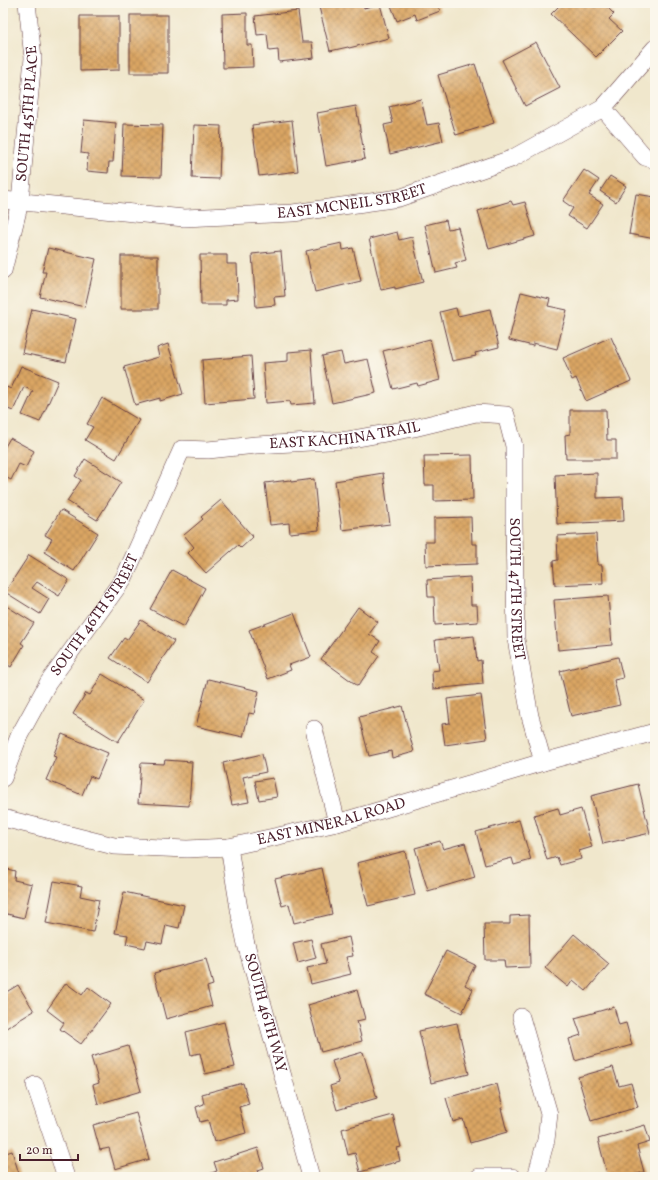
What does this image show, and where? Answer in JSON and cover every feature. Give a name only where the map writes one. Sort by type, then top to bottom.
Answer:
[{"type":"street","name":"SOUTH 45TH PLACE","points":[[3,271],[20,202],[33,58],[27,3]]},
{"type":"street","name":"EAST MCNEIL STREET","points":[[3,200],[184,218],[293,212],[399,198],[511,159],[603,108],[655,48]]},
{"type":"street","points":[[603,108],[645,157],[655,160]]},
{"type":"street","name":"EAST KACHINA TRAIL","points":[[182,449],[208,450],[256,445],[347,440],[414,428],[476,412],[506,415]]},
{"type":"street","name":"SOUTH 47TH STREET","points":[[506,415],[514,446],[516,639],[530,716],[543,762]]},
{"type":"street","name":"SOUTH 46TH STREET","points":[[3,778],[19,736],[48,683],[124,578],[182,449]]},
{"type":"street","points":[[314,729],[337,823]]},
{"type":"street","name":"EAST MINERAL ROAD","points":[[3,818],[114,846],[187,849],[230,847],[337,823],[543,762],[655,732]]},
{"type":"street","name":"SOUTH 46TH WAY","points":[[230,847],[246,944],[311,1177]]},
{"type":"street","points":[[521,1016],[549,1114],[546,1140],[536,1177]]},
{"type":"street","points":[[35,1085],[66,1177]]},
{"type":"street","points":[[479,1177],[512,1177]]},
{"type":"building","points":[[318,3],[363,3],[364,8],[380,4],[389,38],[330,51]]},
{"type":"building","points":[[390,3],[437,3],[440,11],[417,20],[415,14],[397,21]]},
{"type":"building","points":[[562,3],[592,3],[595,6],[598,3],[603,3],[614,14],[609,19],[622,31],[596,57],[551,14]]},
{"type":"building","points":[[298,11],[302,42],[312,42],[314,58],[279,62],[278,50],[269,51],[267,34],[257,35],[255,16]]},
{"type":"building","points":[[247,13],[247,45],[252,45],[253,67],[223,68],[222,14]]},
{"type":"building","points":[[130,15],[168,15],[168,73],[130,73]]},
{"type":"building","points":[[80,16],[119,16],[119,70],[80,71]]},
{"type":"building","points":[[536,42],[560,88],[525,106],[502,60]]},
{"type":"building","points":[[475,64],[494,123],[456,135],[438,75]]},
{"type":"building","points":[[421,99],[427,125],[439,123],[443,141],[390,154],[384,125],[393,123],[389,107]]},
{"type":"building","points":[[356,106],[365,159],[326,166],[317,113]]},
{"type":"building","points":[[84,120],[116,123],[113,162],[109,162],[108,173],[87,171],[88,154],[81,153]]},
{"type":"building","points":[[292,120],[298,171],[259,176],[252,125]]},
{"type":"building","points":[[124,124],[163,125],[161,177],[122,176]]},
{"type":"building","points":[[194,125],[221,126],[219,179],[192,178]]},
{"type":"building","points":[[584,170],[599,180],[589,195],[603,204],[587,228],[568,216],[573,208],[563,201]]},
{"type":"building","points":[[610,176],[626,186],[616,202],[600,191]]},
{"type":"building","points":[[636,194],[655,197],[655,239],[629,234]]},
{"type":"building","points":[[511,201],[513,205],[525,202],[535,236],[489,249],[478,211]]},
{"type":"building","points":[[446,220],[448,229],[458,227],[466,260],[455,263],[457,268],[436,273],[425,225]]},
{"type":"building","points":[[397,232],[399,240],[412,237],[423,282],[395,289],[395,287],[381,290],[369,239]]},
{"type":"building","points":[[342,243],[343,250],[353,248],[361,281],[315,292],[306,251]]},
{"type":"building","points":[[48,248],[96,259],[85,307],[40,297],[46,272],[42,272]]},
{"type":"building","points":[[281,251],[285,296],[274,297],[275,305],[256,307],[252,254]]},
{"type":"building","points":[[200,255],[227,255],[227,264],[237,264],[238,299],[226,300],[226,305],[201,305]]},
{"type":"building","points":[[121,256],[158,256],[158,309],[121,309]]},
{"type":"building","points":[[521,292],[550,299],[548,306],[567,310],[557,349],[533,343],[533,346],[509,340]]},
{"type":"building","points":[[456,308],[458,316],[490,309],[499,347],[475,353],[476,356],[452,361],[440,312]]},
{"type":"building","points":[[32,309],[76,319],[66,362],[22,353]]},
{"type":"building","points":[[611,337],[631,381],[586,401],[576,378],[572,380],[563,358]]},
{"type":"building","points":[[430,339],[440,380],[418,386],[417,383],[393,389],[383,351]]},
{"type":"building","points":[[168,344],[183,394],[160,401],[160,398],[135,405],[124,367],[159,357],[157,348]]},
{"type":"building","points":[[311,350],[315,403],[291,405],[290,401],[266,403],[263,363],[288,361],[288,352]]},
{"type":"building","points":[[341,352],[344,364],[368,359],[376,393],[332,403],[322,356]]},
{"type":"building","points":[[251,356],[254,399],[205,403],[202,360]]},
{"type":"building","points":[[21,366],[58,381],[40,422],[22,415],[33,391],[24,387],[13,411],[3,407],[4,386],[11,389]]},
{"type":"building","points":[[102,398],[139,420],[116,459],[85,440],[93,427],[87,424]]},
{"type":"building","points":[[570,410],[606,410],[607,440],[616,440],[616,459],[566,459],[565,435],[570,434]]},
{"type":"building","points":[[10,438],[34,451],[26,467],[19,464],[11,480],[3,476],[3,450]]},
{"type":"building","points":[[472,455],[473,500],[434,501],[434,485],[425,485],[424,456]]},
{"type":"building","points":[[85,459],[121,482],[97,520],[67,501],[81,480],[75,476]]},
{"type":"building","points":[[383,473],[390,524],[342,530],[335,481]]},
{"type":"building","points":[[597,473],[597,498],[623,497],[624,521],[557,524],[555,475]]},
{"type":"building","points":[[314,479],[319,530],[290,533],[289,523],[270,525],[265,483]]},
{"type":"building","points":[[221,500],[253,537],[241,548],[238,545],[206,573],[188,553],[194,547],[184,535],[203,519],[201,517]]},
{"type":"building","points":[[61,510],[98,533],[74,571],[44,552],[52,539],[45,535]]},
{"type":"building","points":[[471,517],[472,544],[477,544],[477,564],[426,566],[425,542],[434,542],[434,518]]},
{"type":"building","points":[[596,534],[598,565],[602,565],[603,583],[555,585],[553,561],[558,560],[557,536]]},
{"type":"building","points":[[29,555],[69,580],[59,596],[37,582],[32,588],[49,599],[40,614],[5,592]]},
{"type":"building","points":[[172,570],[205,588],[184,627],[150,609]]},
{"type":"building","points":[[470,577],[471,605],[477,605],[478,622],[435,625],[434,597],[428,597],[427,580]]},
{"type":"building","points":[[608,596],[612,645],[558,650],[554,600]]},
{"type":"building","points":[[3,604],[34,623],[21,643],[24,645],[11,667],[3,662]]},
{"type":"building","points":[[358,607],[378,622],[369,634],[380,641],[373,652],[379,656],[358,686],[321,659]]},
{"type":"building","points":[[294,613],[311,657],[289,665],[291,670],[268,679],[249,630]]},
{"type":"building","points":[[141,620],[174,641],[147,682],[110,658],[124,638],[127,640]]},
{"type":"building","points":[[474,636],[477,661],[481,660],[483,684],[433,689],[432,671],[439,670],[435,640]]},
{"type":"building","points":[[618,657],[623,678],[614,680],[620,705],[571,716],[560,671]]},
{"type":"building","points":[[102,674],[144,700],[118,742],[73,714],[86,693],[90,695]]},
{"type":"building","points":[[208,679],[259,691],[254,714],[249,713],[243,737],[196,726]]},
{"type":"building","points":[[481,695],[487,739],[445,745],[442,724],[450,723],[447,699]]},
{"type":"building","points":[[402,706],[414,752],[392,758],[391,751],[369,756],[359,717]]},
{"type":"building","points":[[62,734],[108,753],[97,779],[90,776],[82,795],[46,780],[56,757],[53,756]]},
{"type":"building","points":[[262,754],[266,772],[243,777],[249,802],[232,805],[223,763]]},
{"type":"building","points":[[165,760],[192,762],[189,806],[138,803],[141,763],[164,764]]},
{"type":"building","points":[[273,778],[277,797],[259,800],[255,781]]},
{"type":"building","points":[[638,784],[650,833],[603,844],[591,796]]},
{"type":"building","points":[[558,808],[560,815],[581,809],[592,847],[579,851],[581,859],[560,865],[557,857],[547,860],[534,815]]},
{"type":"building","points":[[519,820],[531,860],[514,865],[512,858],[485,865],[476,832]]},
{"type":"building","points":[[440,841],[443,849],[465,843],[475,877],[428,891],[415,848]]},
{"type":"building","points":[[405,851],[415,895],[368,906],[357,863]]},
{"type":"building","points":[[3,868],[15,871],[14,880],[32,884],[24,918],[3,913]]},
{"type":"building","points":[[322,868],[332,914],[294,923],[289,904],[282,906],[275,879]]},
{"type":"building","points":[[54,881],[82,886],[80,896],[99,900],[93,932],[46,923]]},
{"type":"building","points":[[124,892],[184,905],[179,928],[166,925],[162,944],[147,941],[145,948],[126,944],[128,935],[115,933]]},
{"type":"building","points":[[529,915],[530,967],[505,968],[504,960],[485,960],[484,924],[510,924],[510,916]]},
{"type":"building","points":[[574,934],[609,964],[586,991],[573,980],[568,987],[545,968]]},
{"type":"building","points":[[349,937],[353,956],[346,957],[351,974],[311,984],[307,968],[326,964],[321,944]]},
{"type":"building","points":[[311,939],[316,958],[298,963],[293,943]]},
{"type":"building","points":[[446,951],[475,965],[465,985],[473,989],[462,1013],[424,994]]},
{"type":"building","points":[[206,959],[213,985],[207,987],[212,1006],[166,1019],[154,973]]},
{"type":"building","points":[[66,983],[82,995],[88,987],[111,1004],[81,1044],[60,1029],[64,1023],[47,1010]]},
{"type":"building","points":[[18,985],[34,1011],[3,1030],[3,994]]},
{"type":"building","points":[[357,990],[365,1019],[357,1021],[362,1041],[321,1052],[308,1005]]},
{"type":"building","points":[[614,1007],[619,1025],[626,1023],[632,1045],[575,1061],[569,1039],[581,1035],[575,1018]]},
{"type":"building","points":[[224,1022],[235,1067],[205,1074],[200,1053],[191,1055],[186,1032]]},
{"type":"building","points":[[457,1023],[469,1074],[431,1083],[419,1031]]},
{"type":"building","points":[[128,1046],[141,1091],[98,1104],[93,1085],[99,1083],[91,1057]]},
{"type":"building","points":[[363,1052],[377,1098],[337,1110],[330,1086],[339,1083],[332,1061]]},
{"type":"building","points":[[613,1067],[619,1086],[631,1083],[638,1107],[591,1121],[578,1077]]},
{"type":"building","points":[[243,1083],[249,1104],[239,1107],[246,1133],[214,1142],[208,1120],[200,1122],[196,1107],[204,1104],[202,1094]]},
{"type":"building","points":[[497,1084],[507,1132],[470,1143],[463,1119],[453,1122],[446,1098]]},
{"type":"building","points":[[136,1113],[149,1159],[115,1169],[109,1148],[100,1150],[93,1125]]},
{"type":"building","points":[[393,1115],[401,1147],[397,1148],[400,1161],[360,1172],[355,1153],[348,1155],[342,1129]]},
{"type":"building","points":[[645,1125],[650,1142],[637,1146],[644,1172],[626,1177],[608,1177],[598,1139]]},
{"type":"building","points":[[258,1148],[264,1168],[258,1170],[260,1177],[210,1177],[209,1174],[217,1171],[214,1162]]},
{"type":"building","points":[[12,1151],[20,1177],[3,1177],[3,1154]]}]
